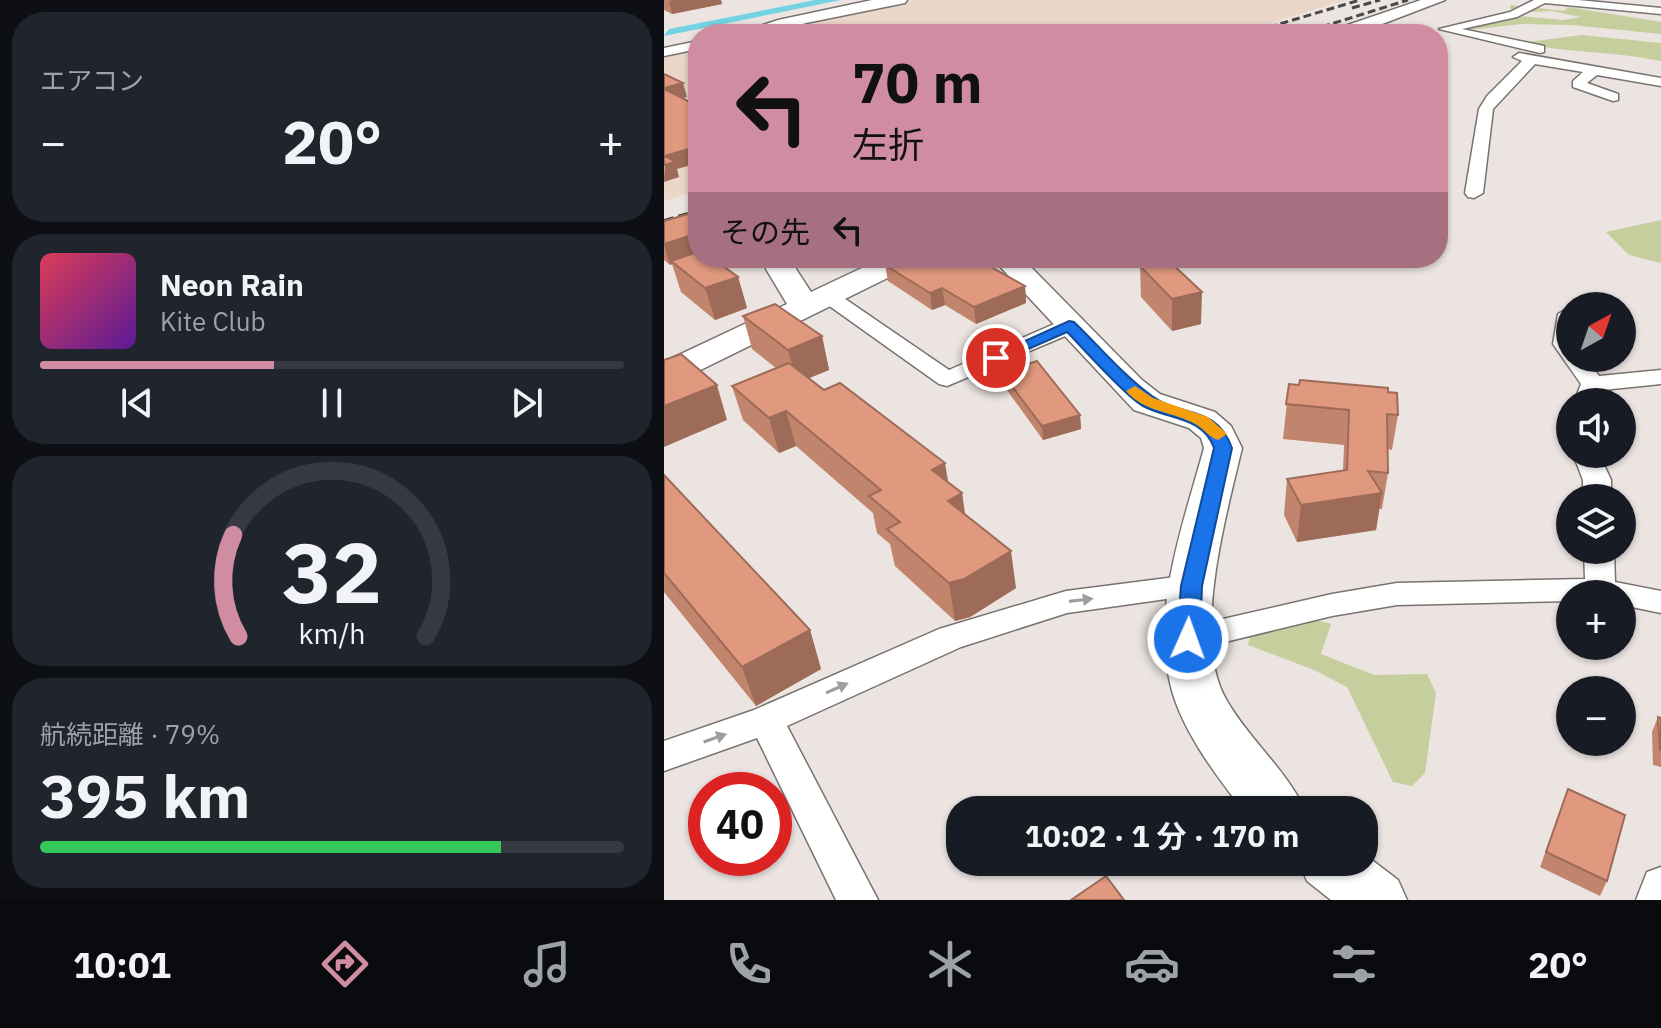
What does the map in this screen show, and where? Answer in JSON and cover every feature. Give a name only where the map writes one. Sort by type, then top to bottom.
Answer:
[{"type":"street","points":[[785,24],[899,0]]},
{"type":"street","points":[[1370,24],[1437,0]]},
{"type":"street","points":[[1448,28],[1513,15],[1543,0],[1660,10]]},
{"type":"street","points":[[1448,30],[1594,70],[1661,82]]},
{"type":"street","points":[[1448,42],[1536,54]]},
{"type":"street","points":[[664,52],[688,47]]},
{"type":"street","points":[[1474,193],[1486,109],[1536,54]]},
{"type":"street","points":[[1594,70],[1578,84],[1613,97]]},
{"type":"street","points":[[781,268],[795,295],[817,300],[947,379],[1069,326]]},
{"type":"street","points":[[664,375],[885,268]]},
{"type":"street","points":[[1015,268],[1147,402],[1202,420],[1218,434],[1223,448],[1191,586],[1188,639],[1195,686],[1225,743],[1266,796]]},
{"type":"street","points":[[1612,388],[1661,377]]},
{"type":"street","points":[[664,756],[766,720],[950,638],[1066,602],[1191,586]]},
{"type":"street","points":[[1188,639],[1332,605],[1397,594],[1556,592]]},
{"type":"street","points":[[1636,597],[1661,602]]},
{"type":"street","points":[[766,720],[857,900]]},
{"type":"street","points":[[1346,876],[1377,900]]},
{"type":"street","points":[[1657,900],[1661,886]]},
{"type":"shaded area","points":[[914,0],[1346,0],[1267,24],[800,24]]},
{"type":"shaded area","points":[[688,49],[688,194],[664,201],[664,53]]},
{"type":"green space","points":[[1510,5],[1564,11],[1568,7],[1661,22],[1661,34],[1571,25],[1522,24],[1459,31],[1455,26],[1517,16],[1563,20],[1581,17],[1552,11],[1511,13]]},
{"type":"green space","points":[[1582,35],[1661,43],[1661,61],[1521,43]]},
{"type":"green space","points":[[1661,220],[1661,263],[1629,255],[1606,232]]},
{"type":"green space","points":[[1316,620],[1331,624],[1321,654],[1374,675],[1427,674],[1436,693],[1425,773],[1412,786],[1393,782],[1347,687],[1314,670],[1248,645],[1250,636]]},
{"type":"water","points":[[815,0],[841,0],[723,24],[694,24]]},
{"type":"water","points":[[688,25],[688,31],[664,36],[669,29]]},
{"type":"building","points":[[664,74],[683,83],[664,88]]},
{"type":"building","points":[[664,89],[688,101],[688,149],[665,156],[675,162],[664,165]]},
{"type":"building","points":[[688,214],[688,236],[664,244],[664,221]]},
{"type":"building","points":[[688,255],[688,268],[726,268],[738,277],[705,288],[671,261]]},
{"type":"building","points":[[890,268],[993,268],[1025,286],[974,307],[942,288],[930,293]]},
{"type":"building","points":[[1142,268],[1176,268],[1202,292],[1172,299]]},
{"type":"building","points":[[775,304],[822,336],[788,350],[743,316]]},
{"type":"building","points":[[681,354],[717,385],[664,406],[664,360]]},
{"type":"building","points":[[1037,361],[1080,415],[1042,426],[1002,373]]},
{"type":"building","points":[[789,363],[824,390],[840,383],[945,463],[932,470],[962,493],[948,501],[1011,551],[964,579],[949,583],[887,529],[900,522],[869,496],[881,490],[786,411],[769,418],[732,386]]},
{"type":"building","points":[[1300,380],[1388,388],[1388,392],[1397,393],[1398,415],[1387,414],[1388,473],[1368,471],[1382,493],[1301,505],[1287,479],[1347,470],[1349,410],[1286,404],[1289,384],[1299,385]]},
{"type":"building","points":[[664,475],[810,630],[742,667],[664,573]]},
{"type":"building","points":[[1658,717],[1661,718],[1661,750],[1660,750]]},
{"type":"building","points":[[1568,789],[1625,815],[1607,881],[1546,852]]},
{"type":"building","points":[[1106,876],[1124,900],[1071,900]]},
{"type":"railway","points":[[1280,24],[1360,0]]},
{"type":"railway","points":[[1352,8],[1380,0]]},
{"type":"railway","points":[[1331,24],[1408,0]]},
{"type":"railway","points":[[664,221],[688,214]]},
{"type":"slow traffic","points":[[1135,391],[1147,402],[1202,420],[1218,434]]},
{"type":"route","points":[[996,358],[1069,326],[1147,402],[1202,420],[1218,434],[1223,448],[1191,586],[1188,639]]}]
